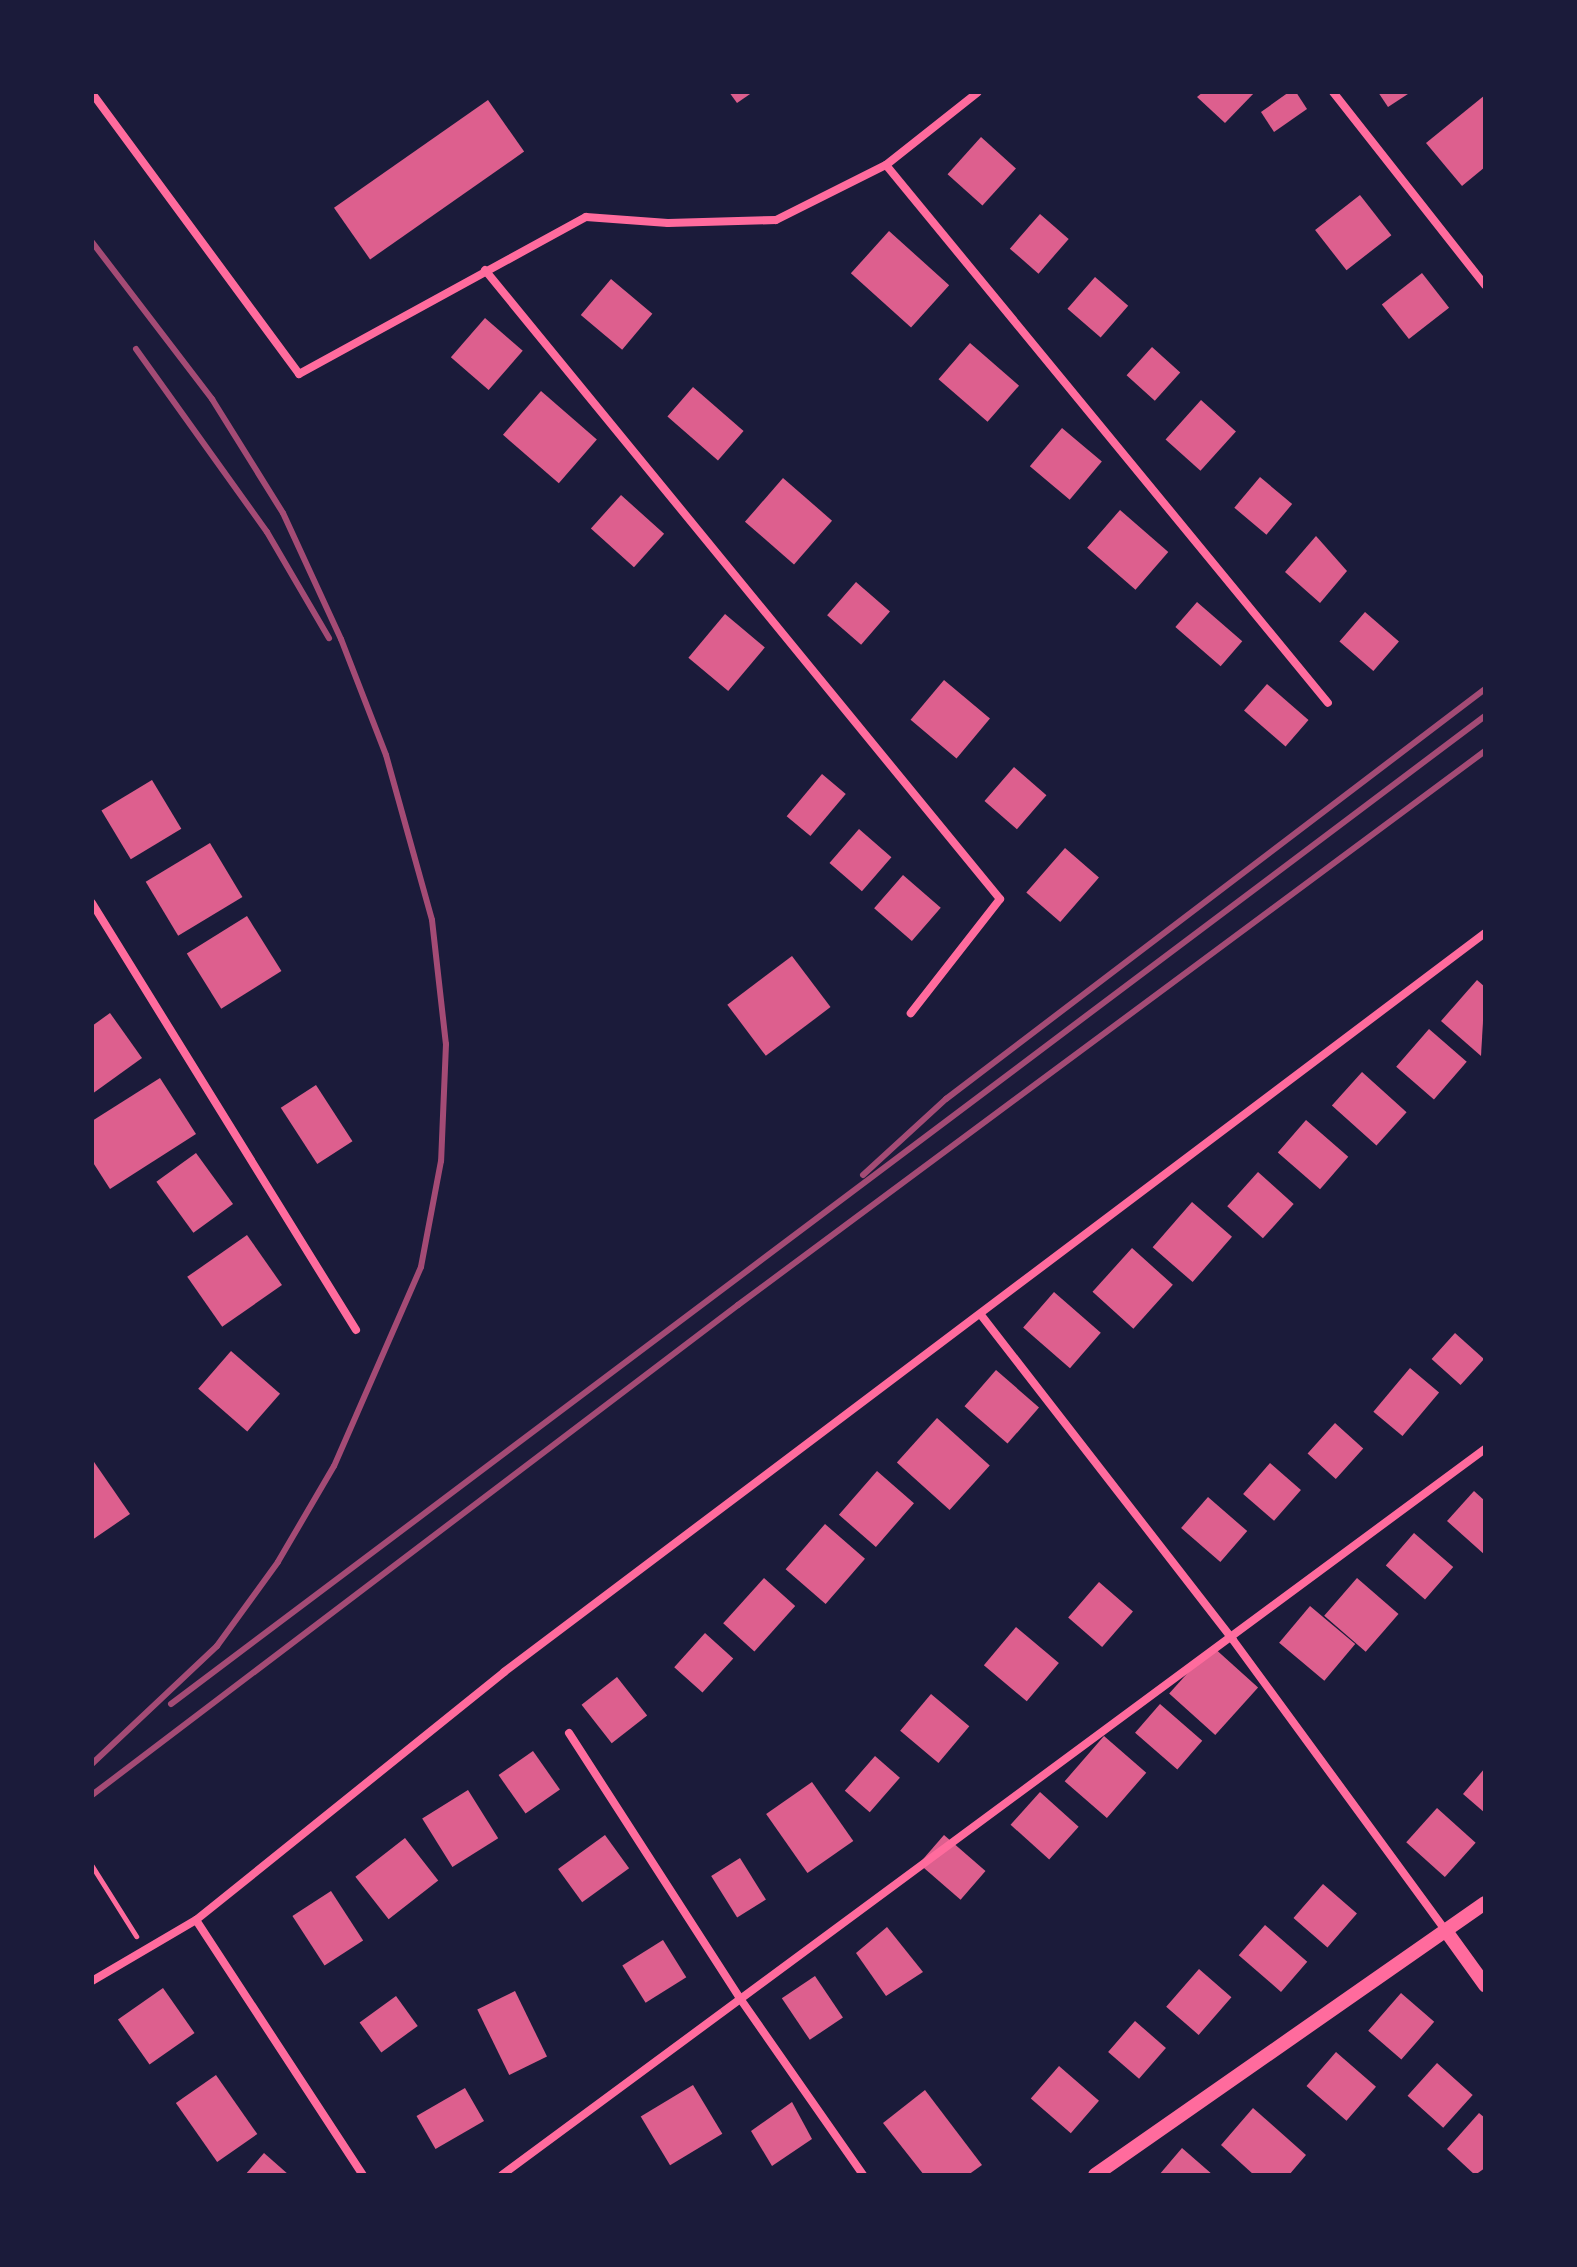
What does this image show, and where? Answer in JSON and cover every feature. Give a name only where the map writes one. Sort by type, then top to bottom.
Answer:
[{"type":"street","points":[[92,93],[299,374],[586,217],[668,223],[776,220],[886,165],[978,92]]},
{"type":"street","points":[[1333,92],[1485,285]]},
{"type":"street","points":[[886,165],[1328,703]]},
{"type":"street","points":[[485,270],[1000,899],[911,1013]]},
{"type":"street","points":[[92,903],[356,1330]]},
{"type":"street","points":[[92,1981],[196,1920],[504,1672],[1485,933]]},
{"type":"street","points":[[981,1315],[1233,1640],[1485,1985]]},
{"type":"street","points":[[502,2175],[739,1997],[1233,1640],[1485,1449]]},
{"type":"street","points":[[569,1733],[739,1997],[863,2175]]},
{"type":"street","points":[[1095,2175],[1485,1903]]},
{"type":"street","points":[[196,1920],[363,2175]]},
{"type":"path","points":[[92,1866],[145,1950]]},
{"type":"building","points":[[729,92],[753,92],[737,103]]},
{"type":"building","points":[[1203,92],[1255,92],[1225,123],[1197,97]]},
{"type":"building","points":[[1289,92],[1296,92],[1307,109],[1274,132],[1261,112]]},
{"type":"building","points":[[1378,92],[1411,92],[1388,107]]},
{"type":"building","points":[[1485,95],[1485,167],[1462,186],[1426,143]]},
{"type":"building","points":[[488,100],[524,152],[370,259],[334,208]]},
{"type":"building","points":[[981,137],[1016,168],[982,206],[948,174]]},
{"type":"building","points":[[1360,195],[1391,235],[1346,270],[1315,230]]},
{"type":"building","points":[[1040,214],[1069,239],[1039,274],[1010,249]]},
{"type":"building","points":[[889,231],[949,285],[911,328],[851,273]]},
{"type":"building","points":[[1422,273],[1449,308],[1409,339],[1382,304]]},
{"type":"building","points":[[1095,277],[1128,306],[1101,338],[1067,309]]},
{"type":"building","points":[[611,279],[652,314],[622,350],[581,315]]},
{"type":"building","points":[[485,318],[523,351],[489,390],[451,357]]},
{"type":"building","points":[[970,343],[1019,386],[988,422],[939,379]]},
{"type":"building","points":[[1152,347],[1180,372],[1155,401],[1127,375]]},
{"type":"building","points":[[693,387],[744,431],[718,460],[667,416]]},
{"type":"building","points":[[541,391],[597,440],[559,483],[503,435]]},
{"type":"building","points":[[1201,400],[1236,431],[1200,471],[1166,439]]},
{"type":"building","points":[[1062,428],[1102,461],[1070,500],[1030,466]]},
{"type":"building","points":[[1260,477],[1292,504],[1266,535],[1234,508]]},
{"type":"building","points":[[783,478],[832,521],[794,564],[745,522]]},
{"type":"building","points":[[621,495],[664,534],[634,567],[591,528]]},
{"type":"building","points":[[1120,510],[1168,552],[1135,590],[1087,548]]},
{"type":"building","points":[[1316,536],[1347,571],[1320,603],[1285,572]]},
{"type":"building","points":[[856,582],[890,612],[861,645],[827,615]]},
{"type":"building","points":[[1197,602],[1242,641],[1221,666],[1175,627]]},
{"type":"building","points":[[1365,612],[1399,642],[1373,671],[1339,641]]},
{"type":"building","points":[[725,614],[765,647],[728,691],[688,658]]},
{"type":"building","points":[[944,680],[990,719],[957,758],[911,720]]},
{"type":"building","points":[[1267,684],[1309,720],[1286,746],[1244,710]]},
{"type":"building","points":[[1014,767],[1046,795],[1017,829],[984,801]]},
{"type":"building","points":[[822,774],[846,794],[810,836],[787,816]]},
{"type":"building","points":[[152,780],[181,829],[131,859],[101,810]]},
{"type":"building","points":[[859,829],[891,857],[862,891],[829,863]]},
{"type":"building","points":[[210,843],[242,897],[178,936],[146,882]]},
{"type":"building","points":[[1065,848],[1099,878],[1060,922],[1026,893]]},
{"type":"building","points":[[903,875],[941,908],[912,941],[874,908]]},
{"type":"building","points":[[247,916],[281,971],[221,1009],[187,954]]},
{"type":"building","points":[[792,956],[831,1007],[766,1056],[727,1005]]},
{"type":"building","points":[[1477,980],[1485,987],[1481,1056],[1441,1021]]},
{"type":"building","points":[[110,1013],[142,1058],[92,1094],[92,1026]]},
{"type":"building","points":[[1429,1029],[1467,1062],[1434,1100],[1396,1067]]},
{"type":"building","points":[[1362,1072],[1407,1112],[1376,1146],[1332,1105]]},
{"type":"building","points":[[160,1078],[196,1134],[110,1189],[92,1161],[92,1121]]},
{"type":"building","points":[[316,1085],[352,1141],[317,1164],[281,1108]]},
{"type":"building","points":[[1306,1120],[1348,1157],[1320,1189],[1278,1152]]},
{"type":"building","points":[[196,1153],[233,1204],[193,1233],[156,1182]]},
{"type":"building","points":[[1258,1172],[1294,1204],[1263,1238],[1227,1206]]},
{"type":"building","points":[[1192,1202],[1232,1237],[1193,1282],[1153,1247]]},
{"type":"building","points":[[247,1235],[282,1285],[222,1327],[187,1277]]},
{"type":"building","points":[[1132,1248],[1173,1285],[1133,1329],[1093,1292]]},
{"type":"building","points":[[1054,1292],[1101,1333],[1070,1368],[1023,1327]]},
{"type":"building","points":[[1455,1333],[1484,1359],[1461,1385],[1432,1359]]},
{"type":"building","points":[[231,1351],[280,1394],[247,1431],[198,1389]]},
{"type":"building","points":[[1410,1368],[1439,1392],[1402,1436],[1373,1412]]},
{"type":"building","points":[[996,1370],[1039,1407],[1008,1444],[965,1406]]},
{"type":"building","points":[[937,1418],[990,1466],[950,1510],[897,1463]]},
{"type":"building","points":[[1335,1423],[1363,1448],[1336,1479],[1308,1453]]},
{"type":"building","points":[[92,1459],[130,1514],[92,1540]]},
{"type":"building","points":[[1270,1463],[1301,1490],[1274,1521],[1243,1494]]},
{"type":"building","points":[[877,1471],[914,1503],[876,1547],[839,1515]]},
{"type":"building","points":[[1474,1491],[1485,1501],[1485,1555],[1447,1521]]},
{"type":"building","points":[[1208,1497],[1247,1531],[1220,1562],[1181,1528]]},
{"type":"building","points":[[825,1524],[865,1559],[826,1604],[786,1569]]},
{"type":"building","points":[[1414,1533],[1453,1567],[1425,1600],[1386,1565]]},
{"type":"building","points":[[764,1578],[795,1606],[754,1651],[723,1623]]},
{"type":"building","points":[[1357,1578],[1399,1614],[1366,1652],[1324,1616]]},
{"type":"building","points":[[1099,1582],[1133,1612],[1102,1647],[1068,1617]]},
{"type":"building","points":[[1310,1606],[1355,1644],[1324,1681],[1279,1643]]},
{"type":"building","points":[[1016,1627],[1059,1663],[1027,1701],[984,1665]]},
{"type":"building","points":[[705,1633],[733,1658],[702,1693],[674,1667]]},
{"type":"building","points":[[1212,1646],[1258,1687],[1215,1735],[1169,1694]]},
{"type":"building","points":[[617,1677],[647,1716],[612,1743],[582,1705]]},
{"type":"building","points":[[931,1694],[969,1726],[938,1763],[900,1731]]},
{"type":"building","points":[[1160,1704],[1202,1741],[1177,1769],[1135,1733]]},
{"type":"building","points":[[1104,1736],[1146,1773],[1107,1818],[1065,1781]]},
{"type":"building","points":[[533,1751],[560,1790],[526,1814],[499,1775]]},
{"type":"building","points":[[875,1756],[900,1778],[870,1812],[845,1791]]},
{"type":"building","points":[[1485,1768],[1485,1813],[1463,1794]]},
{"type":"building","points":[[812,1782],[853,1841],[807,1873],[766,1814]]},
{"type":"building","points":[[468,1790],[498,1838],[452,1867],[422,1819]]},
{"type":"building","points":[[1040,1792],[1079,1827],[1049,1859],[1011,1825]]},
{"type":"building","points":[[1437,1808],[1476,1843],[1445,1877],[1406,1842]]},
{"type":"building","points":[[605,1835],[629,1868],[582,1902],[558,1869]]},
{"type":"building","points":[[944,1835],[986,1871],[961,1900],[919,1864]]},
{"type":"building","points":[[405,1838],[438,1881],[389,1919],[355,1877]]},
{"type":"building","points":[[740,1858],[766,1900],[737,1918],[711,1876]]},
{"type":"building","points":[[1323,1884],[1357,1914],[1327,1947],[1293,1918]]},
{"type":"building","points":[[331,1891],[363,1940],[325,1966],[292,1916]]},
{"type":"building","points":[[1265,1925],[1307,1962],[1281,1992],[1239,1955]]},
{"type":"building","points":[[887,1927],[923,1972],[886,1996],[856,1953]]},
{"type":"building","points":[[663,1940],[686,1977],[646,2003],[622,1965]]},
{"type":"building","points":[[1199,1969],[1231,1997],[1199,2035],[1166,2007]]},
{"type":"building","points":[[815,1976],[843,2017],[810,2040],[782,1998]]},
{"type":"building","points":[[163,1988],[195,2033],[149,2065],[118,2020]]},
{"type":"building","points":[[515,1991],[547,2057],[509,2075],[477,2009]]},
{"type":"building","points":[[1401,1993],[1434,2022],[1401,2060],[1368,2031]]},
{"type":"building","points":[[396,1996],[418,2026],[381,2052],[360,2022]]},
{"type":"building","points":[[1135,2021],[1166,2048],[1139,2079],[1108,2052]]},
{"type":"building","points":[[1336,2052],[1376,2087],[1346,2121],[1306,2086]]},
{"type":"building","points":[[1437,2063],[1473,2095],[1443,2128],[1408,2096]]},
{"type":"building","points":[[1059,2066],[1099,2101],[1071,2133],[1031,2098]]},
{"type":"building","points":[[216,2075],[257,2134],[217,2162],[176,2103]]},
{"type":"building","points":[[693,2085],[722,2134],[670,2165],[641,2116]]},
{"type":"building","points":[[465,2088],[484,2121],[436,2149],[417,2116]]},
{"type":"building","points":[[925,2090],[982,2165],[968,2175],[924,2175],[883,2123]]},
{"type":"building","points":[[792,2102],[812,2139],[772,2166],[751,2131]]},
{"type":"building","points":[[1253,2108],[1306,2155],[1289,2175],[1254,2175],[1221,2145]]},
{"type":"building","points":[[1479,2113],[1485,2118],[1485,2168],[1475,2175],[1447,2149]]},
{"type":"building","points":[[1182,2148],[1213,2175],[1159,2175]]},
{"type":"building","points":[[264,2153],[289,2175],[245,2175]]},
{"type":"railway","points":[[92,242],[212,399],[283,513],[341,639],[386,755],[432,920],[446,1044],[441,1161],[421,1267],[334,1466],[278,1562],[217,1646],[92,1764]]},
{"type":"railway","points":[[136,349],[267,532],[329,638]]},
{"type":"railway","points":[[863,1175],[946,1099],[1485,689]]},
{"type":"railway","points":[[171,1704],[1485,716]]},
{"type":"railway","points":[[92,1795],[738,1305],[1485,751]]}]
